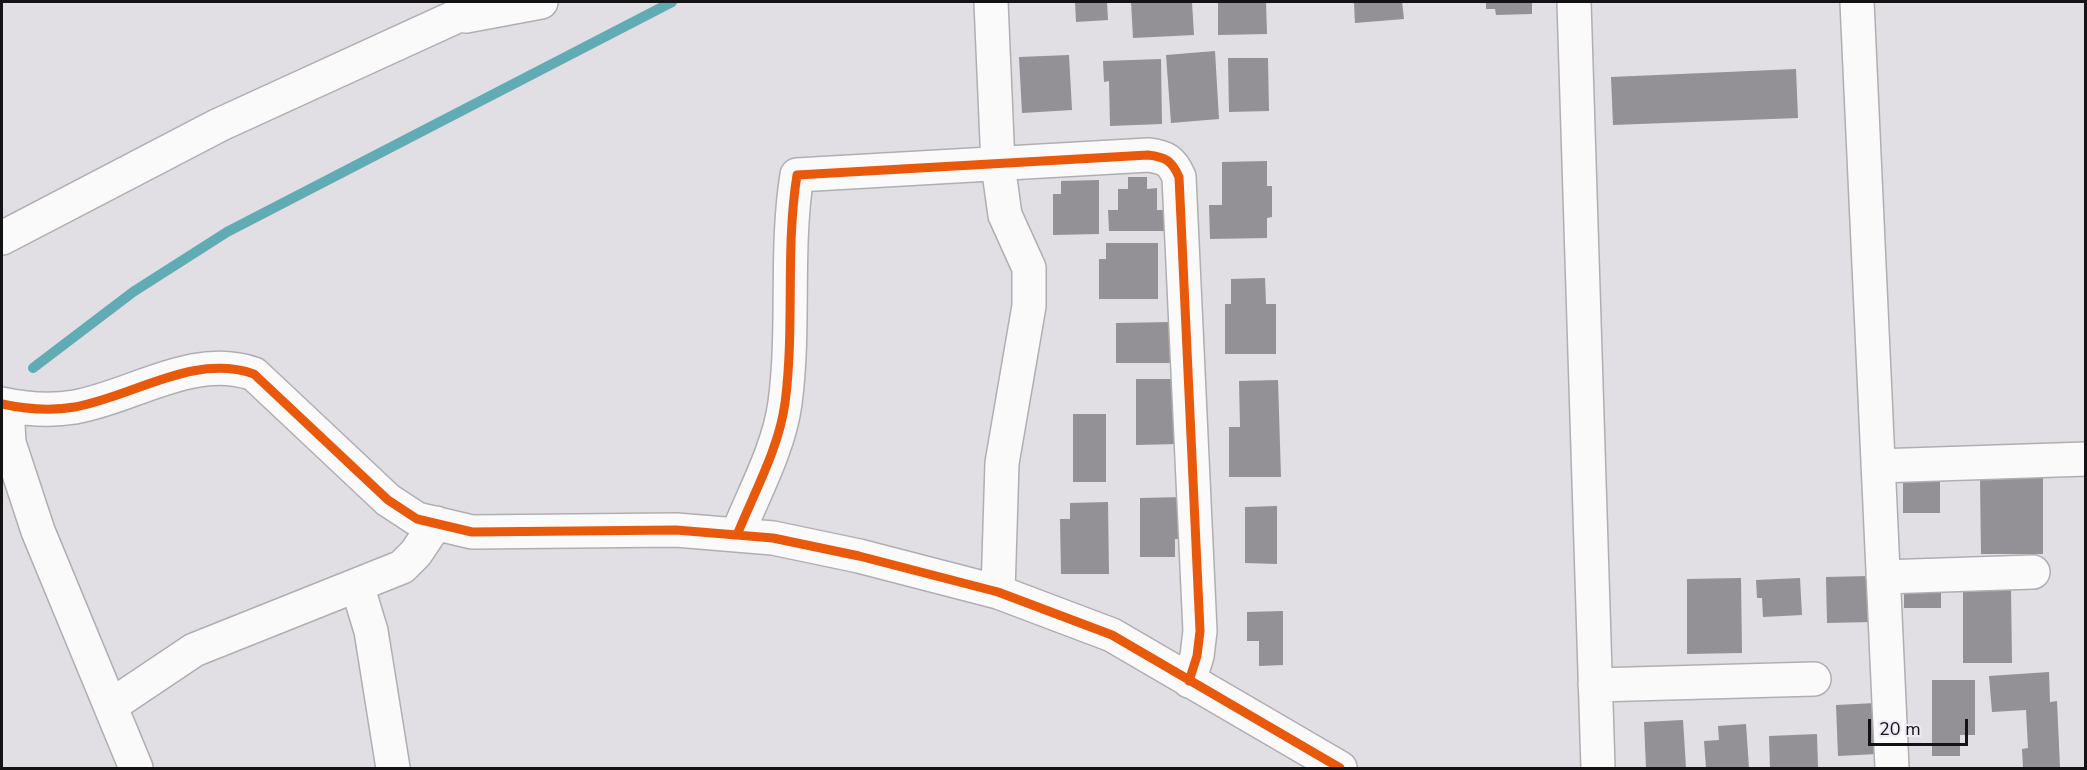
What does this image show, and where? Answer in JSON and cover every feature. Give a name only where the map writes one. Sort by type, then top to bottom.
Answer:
[{"type":"street","points":[[2,238],[219,125],[488,2]]},
{"type":"street","points":[[456,18],[541,2]]},
{"type":"street","points":[[992,2],[998,165],[1005,215],[1029,268],[1029,306],[1002,463],[998,592]]},
{"type":"street","points":[[1574,2],[1598,768]]},
{"type":"street","points":[[1857,2],[1892,768]]},
{"type":"street","points":[[737,535],[774,443],[785,404],[792,208],[797,175],[998,165],[1148,154],[1163,157],[1173,163],[1179,177],[1200,631],[1197,656],[1190,681]]},
{"type":"street","points":[[136,768],[112,705],[38,531],[9,443],[4,405],[25,410],[75,407],[208,367],[234,367],[254,374],[388,500],[417,519],[472,532],[676,530],[773,538],[859,556],[998,592],[1112,635],[1336,767]]},
{"type":"street","points":[[1878,466],[2085,459]]},
{"type":"street","points":[[112,705],[194,650],[402,567],[416,553],[436,523]]},
{"type":"street","points":[[1883,577],[2033,572]]},
{"type":"street","points":[[357,585],[371,631],[393,768]]},
{"type":"street","points":[[1595,685],[1814,679]]},
{"type":"building","points":[[1075,2],[1107,2],[1108,20],[1076,22]]},
{"type":"building","points":[[1131,2],[1192,2],[1194,35],[1133,38]]},
{"type":"building","points":[[1218,2],[1266,2],[1267,34],[1218,35]]},
{"type":"building","points":[[1354,2],[1402,2],[1404,19],[1355,23]]},
{"type":"building","points":[[1486,2],[1532,2],[1532,14],[1496,15],[1495,9],[1486,9]]},
{"type":"building","points":[[1215,51],[1219,119],[1171,123],[1166,55]]},
{"type":"building","points":[[1069,55],[1072,110],[1022,113],[1019,57]]},
{"type":"building","points":[[1228,58],[1268,58],[1269,111],[1229,112]]},
{"type":"building","points":[[1161,59],[1162,124],[1110,126],[1109,81],[1104,82],[1103,61]]},
{"type":"building","points":[[1796,69],[1798,118],[1613,125],[1611,77]]},
{"type":"building","points":[[1267,161],[1267,186],[1272,186],[1272,217],[1267,218],[1267,238],[1210,239],[1209,205],[1222,205],[1222,162]]},
{"type":"building","points":[[1128,177],[1147,177],[1147,189],[1157,188],[1157,210],[1168,210],[1168,231],[1109,231],[1108,210],[1118,210],[1118,189],[1128,189]]},
{"type":"building","points":[[1099,180],[1099,234],[1053,235],[1053,194],[1061,194],[1061,181]]},
{"type":"building","points":[[1106,243],[1158,243],[1158,299],[1099,299],[1099,259],[1106,259]]},
{"type":"building","points":[[1265,278],[1266,304],[1276,304],[1276,354],[1225,354],[1225,304],[1231,304],[1231,279]]},
{"type":"building","points":[[1171,322],[1171,363],[1116,363],[1116,323]]},
{"type":"building","points":[[1136,379],[1177,379],[1177,444],[1136,445]]},
{"type":"building","points":[[1278,380],[1281,477],[1229,477],[1229,427],[1240,427],[1239,381]]},
{"type":"building","points":[[1073,414],[1106,414],[1106,482],[1073,482]]},
{"type":"building","points":[[2043,476],[2043,554],[1981,554],[1980,477]]},
{"type":"building","points":[[1903,478],[1940,478],[1940,513],[1903,513]]},
{"type":"building","points":[[1184,497],[1184,539],[1175,539],[1175,557],[1140,557],[1140,498]]},
{"type":"building","points":[[1108,502],[1109,574],[1061,574],[1060,519],[1070,519],[1070,503]]},
{"type":"building","points":[[1277,506],[1277,564],[1245,563],[1245,507]]},
{"type":"building","points":[[1870,576],[1871,622],[1827,623],[1826,577]]},
{"type":"building","points":[[1741,578],[1742,653],[1687,654],[1687,579]]},
{"type":"building","points":[[1800,578],[1802,615],[1763,617],[1762,598],[1757,598],[1756,580]]},
{"type":"building","points":[[1904,585],[1941,585],[1941,608],[1904,608]]},
{"type":"building","points":[[1963,589],[2011,589],[2012,663],[1963,663]]},
{"type":"building","points":[[1283,611],[1283,665],[1259,666],[1259,641],[1247,641],[1247,612]]},
{"type":"building","points":[[2049,672],[2050,702],[2057,701],[2060,767],[2023,768],[2022,749],[2028,748],[2026,710],[1992,712],[1989,676]]},
{"type":"building","points":[[1932,680],[1975,680],[1975,735],[1960,735],[1960,756],[1932,756]]},
{"type":"building","points":[[1876,703],[1877,754],[1838,756],[1836,705]]},
{"type":"building","points":[[1683,720],[1686,768],[1646,768],[1644,722]]},
{"type":"building","points":[[1746,724],[1749,768],[1706,768],[1704,741],[1719,740],[1718,726]]},
{"type":"building","points":[[1817,734],[1818,768],[1770,768],[1769,736]]},
{"type":"waterway","points":[[33,368],[133,292],[227,232],[672,2]]},
{"type":"cycle path","points":[[737,535],[772,453],[785,403],[789,346],[791,232],[797,175],[1148,155],[1159,157],[1168,161],[1179,177],[1200,631],[1197,656],[1189,681]]},
{"type":"cycle path","points":[[2,404],[38,409],[75,407],[97,402],[186,372],[231,369],[254,374],[388,500],[417,519],[472,532],[676,530],[773,538],[859,556],[998,592],[1112,635],[1340,768]]}]
